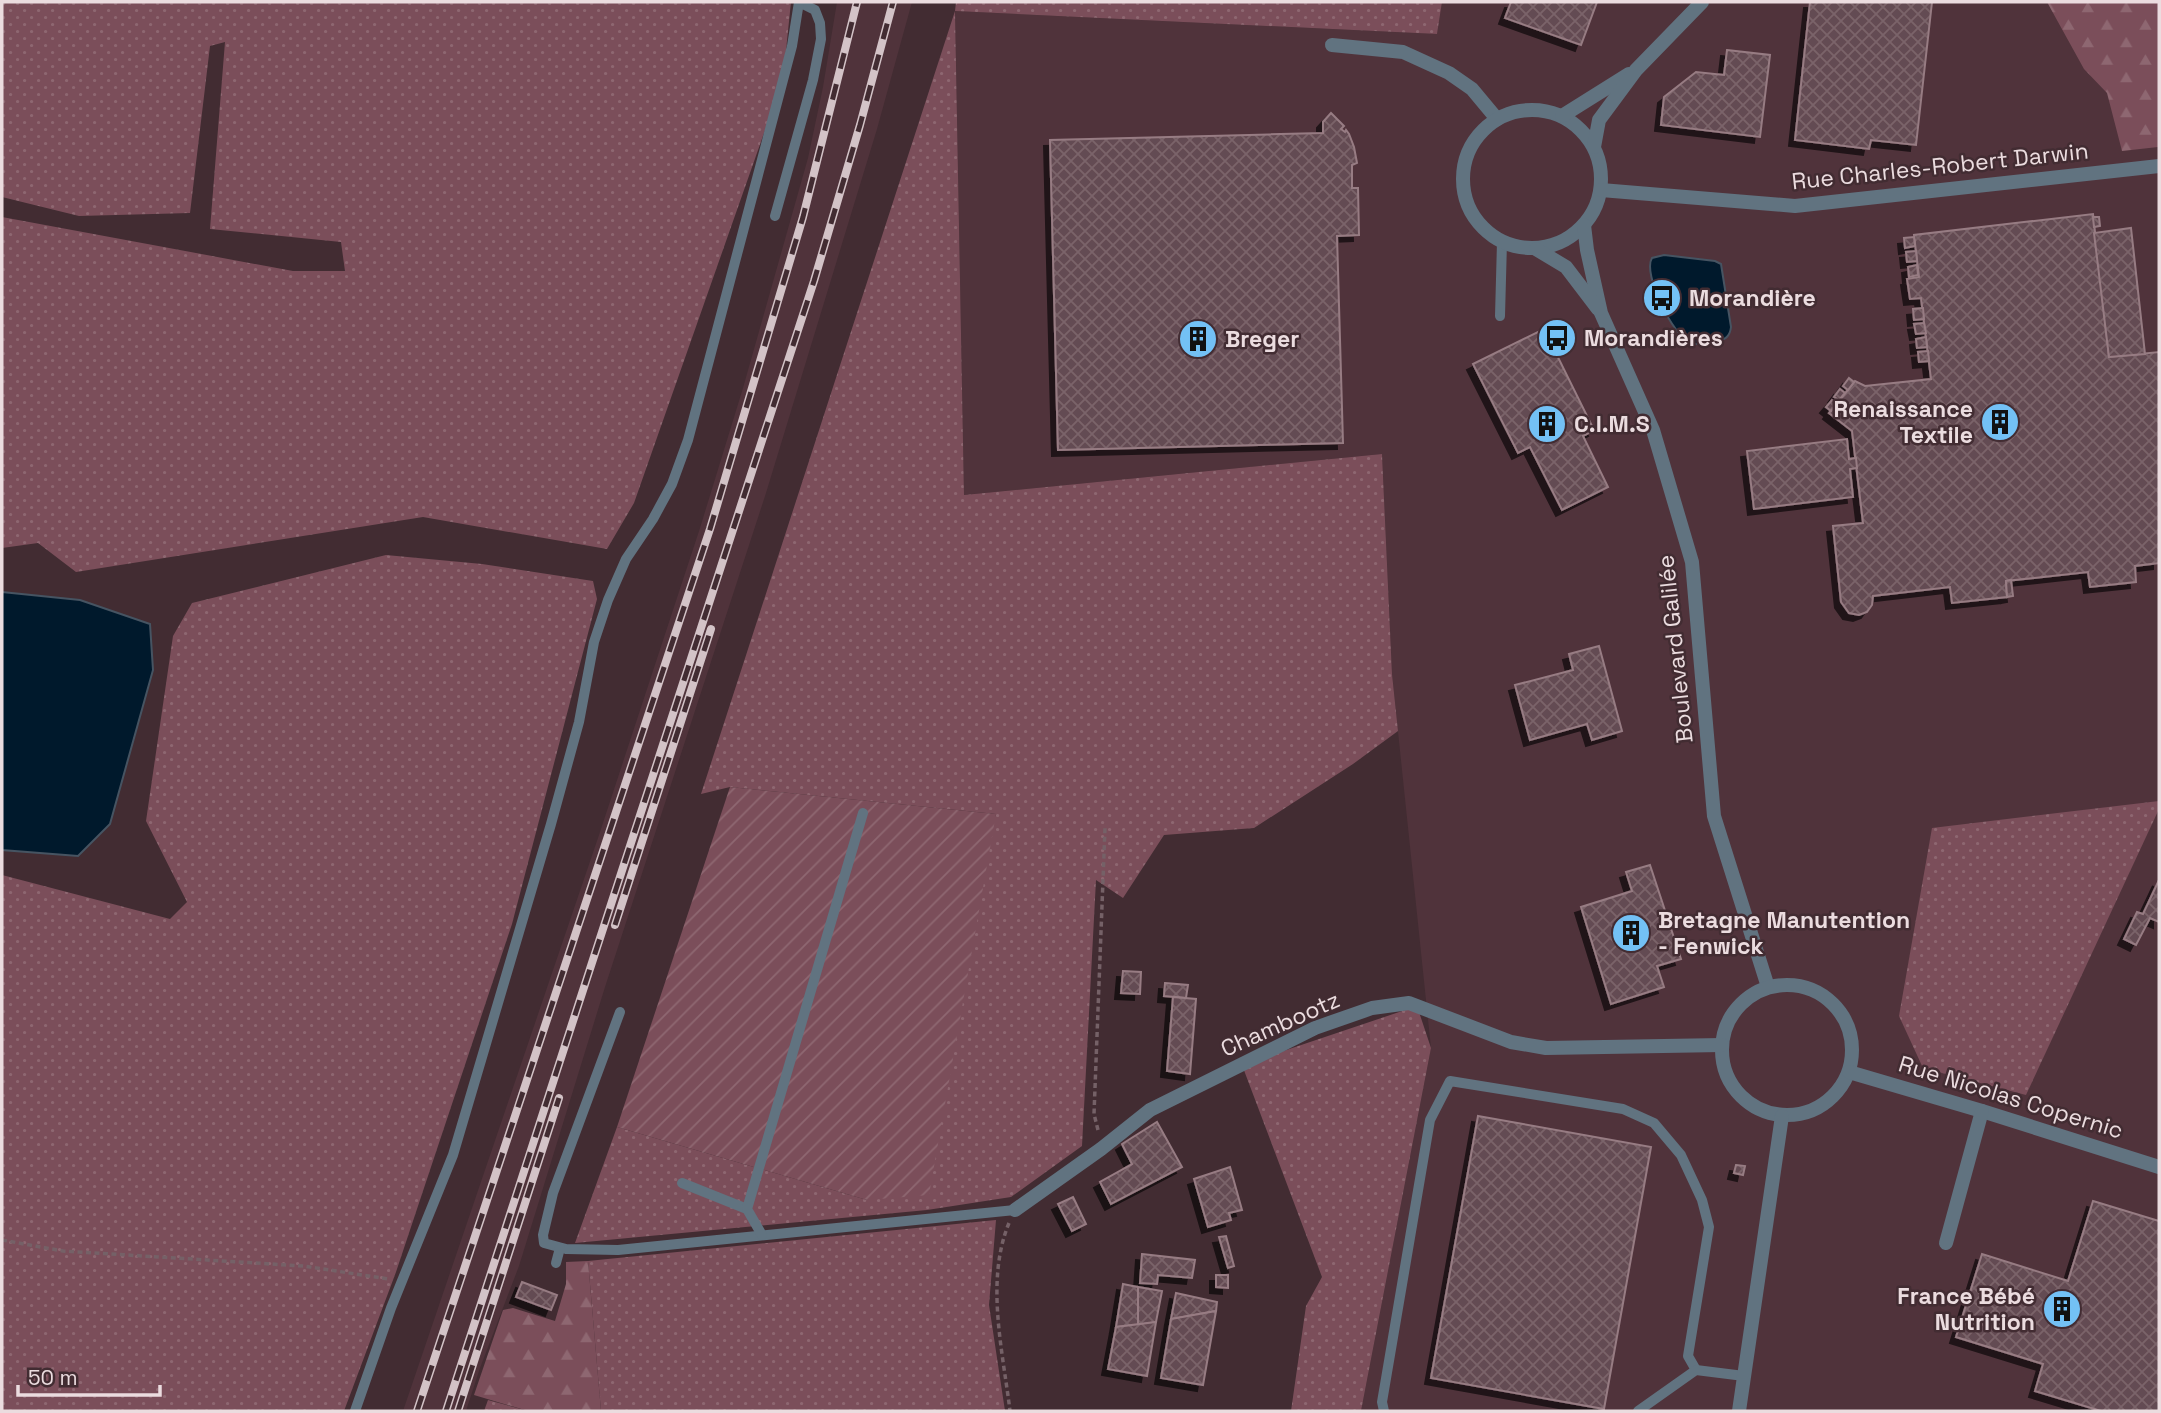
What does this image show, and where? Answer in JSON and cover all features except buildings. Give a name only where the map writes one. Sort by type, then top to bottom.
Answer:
[{"type":"street","points":[[1594,147],[1599,120],[1636,70],[1702,2]]},
{"type":"street","points":[[1332,45],[1404,52],[1449,74],[1472,89],[1497,119]]},
{"type":"street","points":[[1562,117],[1636,70]]},
{"type":"street","points":[[1541,110],[1562,117],[1581,129],[1594,147],[1601,168],[1601,190],[1595,209],[1584,225],[1570,237],[1554,245],[1536,249],[1519,248],[1502,242],[1484,230],[1471,214],[1463,193],[1462,172],[1468,150],[1480,132],[1497,119],[1518,111],[1541,110]]},
{"type":"street","name":"Rue Charles-Robert Darwin","points":[[1601,190],[1795,206],[2159,166]]},
{"type":"street","name":"Boulevard Galilée","points":[[1584,225],[1601,313],[1653,430],[1692,562],[1714,816],[1768,987]]},
{"type":"street","name":"Boulevard Galilée","points":[[1536,249],[1566,267],[1601,313]]},
{"type":"street","points":[[1789,984],[1809,988],[1827,998],[1842,1013],[1851,1031],[1853,1052],[1850,1072],[1839,1091],[1823,1106],[1803,1114],[1782,1116],[1762,1111],[1744,1100],[1731,1085],[1723,1066],[1721,1045],[1729,1020],[1745,1000],[1768,987],[1789,984]]},
{"type":"street","name":"Chambootz","points":[[1015,1210],[1101,1149],[1150,1110],[1315,1028],[1372,1008],[1409,1003],[1511,1042],[1546,1048],[1721,1045]]},
{"type":"street","name":"Rue Nicolas Copernic","points":[[1850,1072],[2159,1167]]},
{"type":"street","points":[[1946,1242],[1982,1111]]},
{"type":"street","points":[[1739,1411],[1782,1116]]},
{"type":"lane","points":[[355,1411],[401,1282],[453,1155],[551,824],[579,722],[594,642],[608,600],[626,559],[653,519],[671,484],[688,440],[792,46],[799,2],[815,10],[820,23],[821,39],[813,80],[775,216]]},
{"type":"lane","points":[[1500,316],[1502,242]]},
{"type":"lane","points":[[747,1209],[863,813]]},
{"type":"lane","points":[[620,1012],[553,1193],[543,1235],[544,1243],[560,1248],[618,1250],[1015,1210]]},
{"type":"lane","points":[[1384,1411],[1382,1402],[1430,1120],[1450,1081],[1623,1109],[1654,1123],[1681,1155],[1702,1200],[1709,1227],[1688,1356],[1696,1370]]},
{"type":"lane","points":[[682,1183],[747,1209],[762,1235]]},
{"type":"lane","points":[[556,1263],[560,1248]]},
{"type":"lane","points":[[1638,1411],[1696,1370],[1744,1376]]},
{"type":"path","points":[[1101,1149],[1094,1114],[1105,828]]},
{"type":"path","points":[[1010,1411],[999,1327],[998,1279],[1002,1241],[1015,1210]]},
{"type":"path","points":[[2,1240],[63,1251],[303,1266],[401,1282]]},
{"type":"shaded area","points":[[837,2],[912,2],[877,129],[766,493],[605,987],[519,1266],[466,1411],[403,1411],[599,835],[700,528],[808,158]]},
{"type":"shaded area","points":[[1442,2],[2159,2],[2159,1411],[1361,1411],[1431,1048],[1392,674],[1382,454],[964,495],[955,11],[1437,34]]},
{"type":"green space","points":[[2,2],[791,2],[783,79],[634,503],[607,549],[423,517],[76,572],[38,543],[2,548],[2,217],[293,271],[345,271],[341,242],[210,229],[225,42],[210,46],[190,213],[79,216],[2,197]]},
{"type":"green space","points":[[956,2],[1442,2],[1437,34],[955,11]]},
{"type":"green space","points":[[2047,2],[2159,2],[2158,147],[2122,151],[2107,93],[2084,69]]},
{"type":"green space","points":[[955,11],[964,495],[1382,454],[1392,674],[1398,731],[1353,764],[1254,828],[1164,835],[1123,898],[1096,880],[1082,1146],[1011,1197],[927,1210],[575,1243],[617,1127],[867,1200],[996,814],[730,787],[701,794]]},
{"type":"green space","points":[[386,555],[482,564],[593,581],[597,599],[512,924],[396,1272],[344,1411],[2,1411],[2,875],[170,919],[187,902],[146,821],[173,636],[192,603]]},
{"type":"green space","points":[[730,787],[996,814],[929,1195],[867,1200],[617,1127]]},
{"type":"green space","points":[[2159,801],[2159,809],[2026,1095],[1923,1068],[1899,1016],[1932,828]]},
{"type":"green space","points":[[1417,1006],[1431,1048],[1361,1411],[1291,1411],[1306,1306],[1322,1277],[1242,1065]]},
{"type":"green space","points":[[996,1220],[989,1305],[1005,1411],[601,1411],[588,1261]]},
{"type":"green space","points":[[588,1261],[601,1411],[528,1411],[474,1395],[503,1310],[513,1308],[555,1321],[566,1284],[566,1262]]},
{"type":"green space","points":[[488,1400],[528,1411],[484,1411]]},
{"type":"water","points":[[1664,255],[1721,264],[1731,327],[1726,338],[1694,344],[1676,329],[1661,304],[1651,277],[1652,258]]},
{"type":"water","points":[[2,592],[80,600],[150,624],[153,670],[110,824],[78,856],[2,850]]},
{"type":"railway","points":[[417,1411],[710,529],[803,217],[857,2]]},
{"type":"railway","points":[[446,1411],[814,281],[893,2]]},
{"type":"railway","points":[[615,925],[711,629]]},
{"type":"railway","points":[[458,1411],[559,1098]]},
{"type":"place","name":"Morandière","points":[[1662,298]]},
{"type":"place","name":"Morandières","points":[[1557,338]]},
{"type":"place","name":"Breger","points":[[1198,339]]},
{"type":"place","name":"Renaissance Textile","points":[[2000,422]]},
{"type":"place","name":"C.I.M.S","points":[[1547,424]]},
{"type":"place","name":"Bretagne Manutention - Fenwick","points":[[1631,933]]},
{"type":"place","name":"France Bébé Nutrition","points":[[2062,1309]]}]
